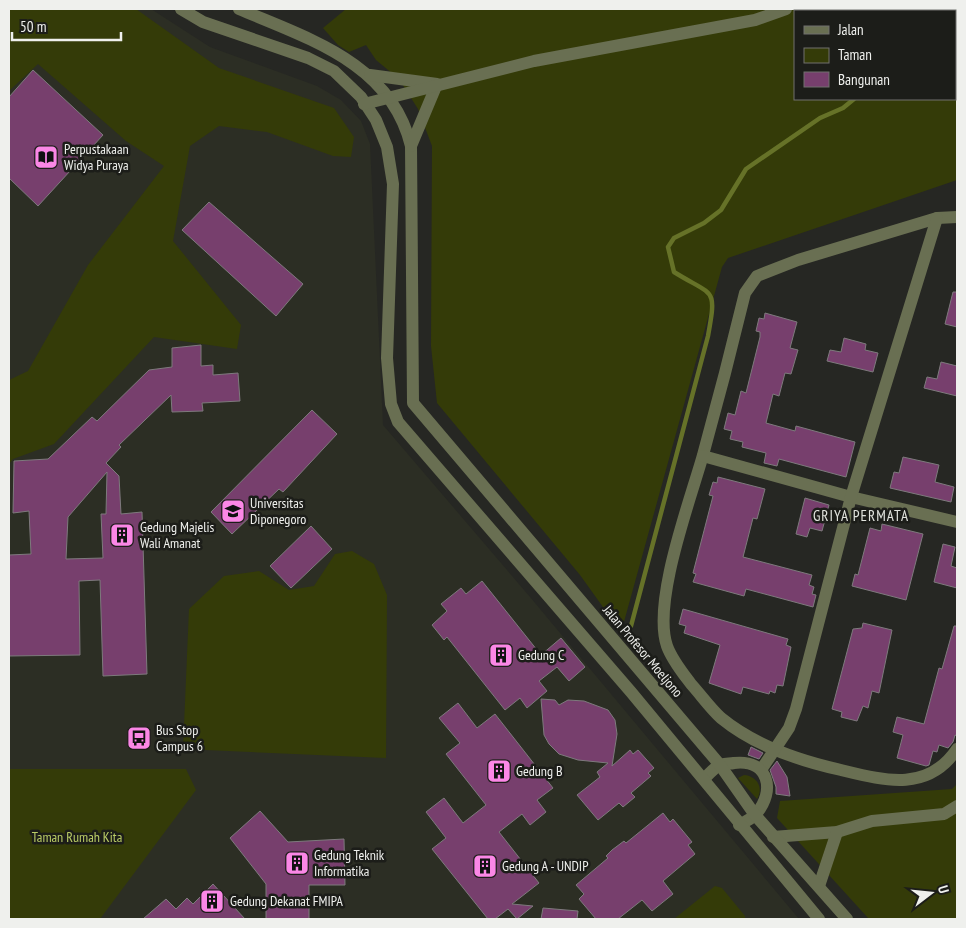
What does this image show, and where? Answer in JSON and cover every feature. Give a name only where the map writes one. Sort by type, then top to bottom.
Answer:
[{"type":"street","points":[[181,9],[202,22],[308,58],[334,71],[376,120],[388,147],[393,184],[388,358],[393,413],[398,422],[704,779],[739,825],[819,919]]},
{"type":"street","points":[[238,9],[336,52],[370,75],[389,96],[406,127],[411,146]]},
{"type":"street","points":[[364,104],[389,96],[534,61],[755,20],[786,9]]},
{"type":"street","points":[[370,75],[437,84]]},
{"type":"street","points":[[411,146],[437,84]]},
{"type":"street","name":"Jalan Profesor Moeljono","points":[[411,146],[413,192],[413,403],[720,765],[773,837],[847,919]]},
{"type":"street","points":[[957,217],[937,218],[823,252],[757,276],[745,294],[667,579],[664,623],[666,645],[674,661],[720,717],[761,744],[833,768],[871,777],[916,779],[933,773],[947,764],[957,749]]},
{"type":"street","points":[[761,770],[777,749],[789,728],[796,709],[851,497],[937,218]]},
{"type":"street","points":[[702,456],[851,497],[957,522]]},
{"type":"street","points":[[704,779],[720,765],[742,762],[752,764],[761,770],[768,786],[765,798],[755,815],[739,825]]},
{"type":"street","points":[[773,837],[836,832],[872,822],[944,814],[957,806]]},
{"type":"street","points":[[807,903],[818,886],[836,832]]},
{"type":"shaded area","name":"Universitas Diponegoro","points":[[9,9],[151,9],[210,47],[317,86],[341,100],[361,121],[370,144],[383,425],[530,597],[799,919],[9,919]]},
{"type":"green space","points":[[9,9],[136,9],[219,68],[334,108],[354,137],[351,157],[333,156],[267,132],[219,126],[190,146],[173,241],[241,325],[237,349],[154,337],[54,444],[13,459],[9,464],[9,380],[28,371],[88,265],[164,166],[126,141],[38,64],[9,91]]},
{"type":"green space","points":[[346,9],[957,9],[957,180],[728,258],[722,267],[622,629],[618,628],[580,575],[437,403],[431,346],[432,146],[418,109],[399,79],[376,60],[366,45],[349,52],[338,45],[323,28]]},
{"type":"green space","points":[[352,551],[374,564],[387,595],[386,758],[183,749],[189,609],[224,576],[259,571],[289,590],[314,586],[335,554]]},
{"type":"green space","name":"Taman Rumah Kita","points":[[9,769],[186,769],[196,790],[100,919],[9,919]]},
{"type":"green space","points":[[744,775],[756,780],[758,783],[760,791],[757,799],[738,778]]},
{"type":"green space","points":[[957,784],[957,919],[869,919],[777,818],[780,801],[952,789]]},
{"type":"green space","points":[[715,886],[722,888],[745,916],[745,919],[674,919]]},
{"type":"building","name":"Perpustakaan Widya Puraya","points":[[33,70],[103,135],[38,206],[9,178],[9,97]]},
{"type":"building","points":[[209,202],[303,284],[276,316],[182,230]]},
{"type":"building","points":[[953,292],[957,292],[957,327],[945,324]]},
{"type":"building","points":[[765,313],[797,322],[790,348],[798,350],[791,374],[785,373],[779,396],[773,394],[766,423],[795,431],[796,426],[855,442],[846,477],[779,459],[777,466],[764,463],[766,453],[742,447],[743,442],[730,439],[732,431],[724,429],[728,413],[735,415],[741,391],[746,393],[760,337],[760,332],[756,331],[759,318],[764,319]]},
{"type":"building","points":[[844,338],[866,344],[865,350],[878,353],[873,372],[827,361],[830,350],[841,352]]},
{"type":"building","name":"Gedung Majelis Wali Amanat","points":[[201,345],[201,366],[213,365],[213,375],[238,373],[240,401],[202,403],[203,411],[172,412],[171,395],[119,445],[121,447],[106,463],[119,476],[121,514],[142,512],[147,674],[103,676],[100,580],[79,581],[80,655],[9,656],[9,555],[31,554],[29,511],[13,513],[14,461],[48,459],[92,417],[97,421],[149,370],[172,367],[172,348]],"holes":[[[107,472],[106,514],[101,514],[103,558],[66,559],[68,517]]]},
{"type":"building","points":[[941,362],[957,366],[957,396],[924,388],[927,377],[937,379]]},
{"type":"building","points":[[312,410],[337,434],[283,492],[279,489],[232,534],[211,512]]},
{"type":"building","points":[[903,457],[939,465],[935,482],[954,487],[951,502],[890,488],[894,472],[899,473]]},
{"type":"building","points":[[718,477],[765,489],[757,519],[753,518],[743,557],[812,575],[809,585],[814,587],[812,594],[816,595],[813,607],[746,589],[744,596],[693,582],[696,574],[693,573],[713,496],[709,495],[713,482],[717,483]]},
{"type":"building","points":[[805,498],[829,505],[822,531],[810,528],[807,537],[796,534]]},
{"type":"building","points":[[882,524],[923,534],[906,600],[852,586],[855,574],[858,575],[870,528],[881,531]]},
{"type":"building","points":[[311,526],[332,549],[291,588],[270,566]]},
{"type":"building","points":[[943,544],[955,547],[951,566],[957,568],[957,588],[934,582]]},
{"type":"building","name":"Gedung C","points":[[482,581],[541,655],[561,638],[585,667],[569,681],[557,667],[539,681],[547,691],[527,708],[520,698],[505,710],[447,637],[444,640],[432,625],[447,611],[441,604],[461,588],[466,594]]},
{"type":"building","points":[[683,609],[788,639],[786,645],[791,647],[783,686],[777,685],[775,693],[770,691],[769,694],[743,687],[741,694],[709,683],[720,645],[684,633],[686,626],[679,624]]},
{"type":"building","points":[[863,623],[892,630],[879,693],[872,691],[868,708],[863,706],[857,721],[841,717],[842,712],[832,709],[853,629],[862,628]]},
{"type":"building","points":[[954,626],[957,626],[957,736],[955,735],[953,742],[948,748],[939,745],[937,752],[933,751],[929,765],[926,766],[897,758],[903,735],[893,732],[897,717],[924,724],[939,668],[942,669]]},
{"type":"building","points":[[541,699],[555,700],[559,705],[568,700],[584,701],[608,710],[615,720],[617,734],[612,766],[630,750],[633,754],[638,750],[654,768],[648,773],[651,776],[631,793],[635,797],[623,807],[619,803],[598,820],[577,795],[600,777],[597,772],[608,763],[578,760],[559,754],[549,744],[544,735]]},
{"type":"building","points":[[458,703],[477,728],[495,714],[553,788],[537,800],[546,812],[530,825],[522,814],[499,832],[539,883],[512,904],[533,906],[517,919],[508,909],[495,919],[488,919],[432,849],[446,838],[426,812],[444,798],[463,823],[486,805],[446,754],[460,743],[439,718]]},
{"type":"building","points":[[751,747],[763,753],[759,759],[748,755]]},
{"type":"building","points":[[777,761],[787,777],[790,796],[776,794],[776,787],[770,770]]},
{"type":"building","name":"Gedung Teknik Informatika","points":[[260,811],[288,842],[344,839],[345,885],[309,885],[309,919],[266,919],[266,884],[230,838]]},
{"type":"building","points":[[663,813],[670,822],[673,819],[692,842],[688,845],[695,854],[663,881],[673,894],[652,911],[642,900],[618,919],[596,919],[579,899],[584,894],[576,885],[608,858],[606,856],[612,850],[624,841],[626,843]]},
{"type":"building","name":"Gedung Dekanat FMIPA","points":[[213,884],[245,919],[143,919],[166,899],[176,909],[187,898],[193,904]]},
{"type":"building","points":[[543,908],[578,911],[577,919],[541,919]]},
{"type":"waterway","points":[[631,626],[708,336],[712,308],[712,300],[705,290],[674,272],[668,247],[674,238],[704,223],[721,210],[746,169],[820,118],[843,108],[853,100]]},
{"type":"place","name":"Perpustakaan Widya Puraya","points":[[46,157]]},
{"type":"place","name":"Universitas Diponegoro","points":[[233,511]]},
{"type":"place","name":"Gedung Majelis Wali Amanat","points":[[122,535]]},
{"type":"place","name":"Gedung C","points":[[501,655]]},
{"type":"place","name":"Bus Stop Campus 6","points":[[139,738]]},
{"type":"place","name":"Gedung B","points":[[499,771]]},
{"type":"place","name":"Gedung Teknik Informatika","points":[[297,863]]},
{"type":"place","name":"Gedung A - UNDIP","points":[[485,866]]},
{"type":"place","name":"Gedung Dekanat FMIPA","points":[[212,901]]},
{"type":"district","name":"GRIYA PERMATA","points":[[861,515]]}]
